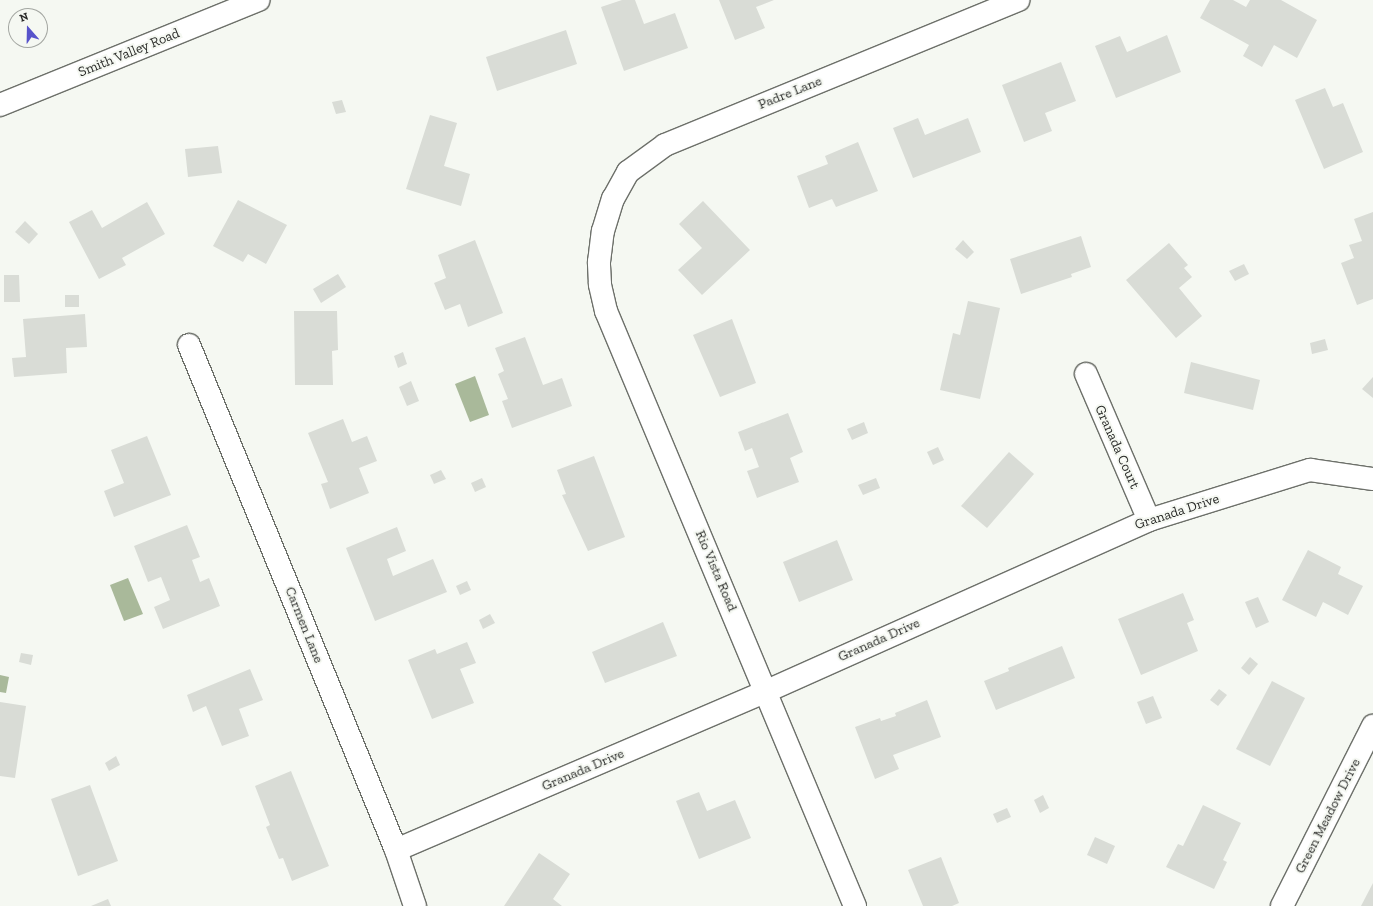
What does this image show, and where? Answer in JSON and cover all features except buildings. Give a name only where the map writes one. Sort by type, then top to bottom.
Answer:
[{"type":"street","name":"Smith Valley Road","points":[[0,105],[258,0]]},
{"type":"street","name":"Padre Lane","points":[[603,231],[613,199],[628,172],[664,145],[1018,0]]},
{"type":"street","name":"Rio Vista Road","points":[[603,231],[599,262],[606,311],[767,691],[855,906]]},
{"type":"street","name":"Carmen Lane","points":[[189,345],[396,850],[415,906]]},
{"type":"street","name":"Granada Court","points":[[1086,374],[1149,520]]},
{"type":"street","name":"Granada Drive","points":[[396,850],[767,691],[1149,520],[1310,470],[1373,479]]},
{"type":"street","name":"Green Meadow Drive","points":[[1282,906],[1373,726]]},
{"type":"shaded area","points":[[475,376],[489,415],[470,422],[455,384]]},
{"type":"shaded area","points":[[128,578],[143,614],[124,621],[110,585]]},
{"type":"shaded area","points":[[0,675],[9,677],[6,693],[0,692]]}]
